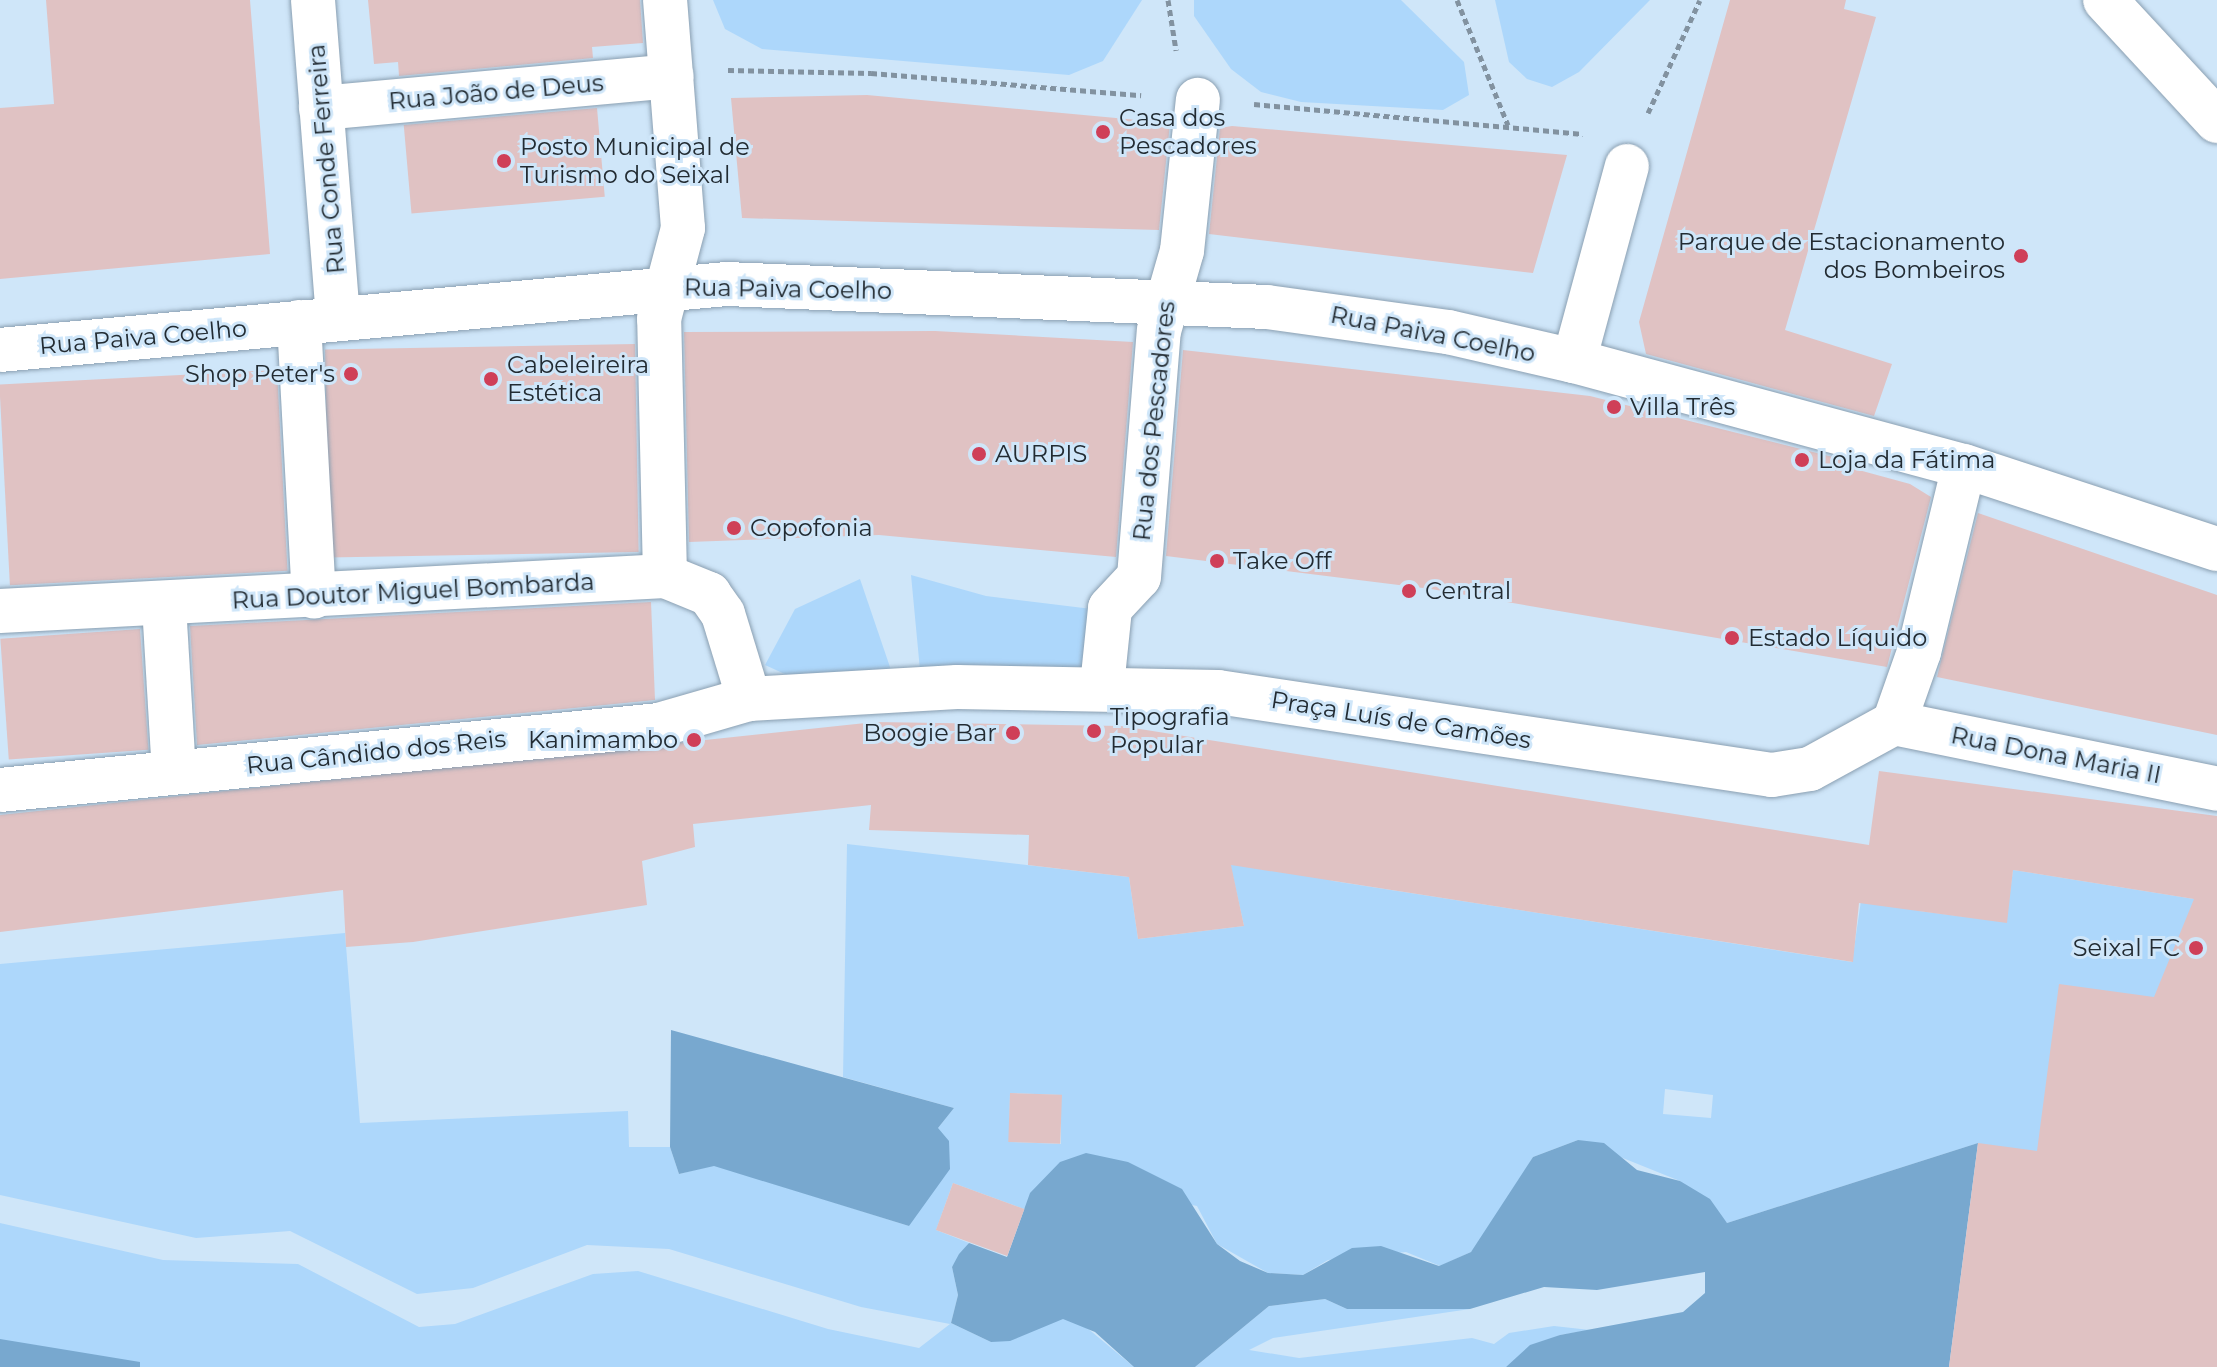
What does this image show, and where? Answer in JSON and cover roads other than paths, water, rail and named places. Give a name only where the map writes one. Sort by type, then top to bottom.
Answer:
[{"type":"street","name":"Rua Conde Ferreira","points":[[313,0],[321,108],[314,597]]},
{"type":"street","points":[[665,0],[683,228],[659,319],[665,576]]},
{"type":"street","points":[[2105,0],[2217,121]]},
{"type":"street","name":"Rua João de Deus","points":[[321,108],[672,76]]},
{"type":"street","name":"Rua dos Pescadores","points":[[1102,686],[1110,608],[1139,577],[1164,300],[1182,251],[1198,100]]},
{"type":"street","points":[[1574,361],[1627,166]]},
{"type":"street","name":"Rua Paiva Coelho","points":[[0,350],[667,288],[1164,300],[1358,317],[1574,361],[1964,466],[2217,549]]},
{"type":"street","points":[[1894,723],[1919,652],[1964,466]]},
{"type":"street","name":"Rua Doutor Miguel Bombarda","points":[[0,611],[164,605],[665,576],[709,594],[723,614],[749,699]]},
{"type":"street","points":[[164,605],[174,772]]},
{"type":"street","name":"Praça Luís de Camões","points":[[749,699],[1102,686],[1218,692],[1772,775],[1810,769],[1894,723]]},
{"type":"street","name":"Rua Cândido dos Reis","points":[[0,790],[659,725],[749,699]]},
{"type":"street","name":"Rua Dona Maria II","points":[[1894,723],[2217,789]]},
{"type":"place","name":"Casa dos Pescadores","points":[[1103,132]]},
{"type":"place","name":"Posto Municipal de Turismo do Seixal","points":[[504,161]]},
{"type":"place","name":"Parque de Estacionamento dos Bombeiros","points":[[2021,256]]},
{"type":"place","name":"Shop Peter's","points":[[351,374]]},
{"type":"place","name":"Cabeleireira Estética","points":[[491,379]]},
{"type":"place","name":"Villa Três","points":[[1614,407]]},
{"type":"place","name":"AURPIS","points":[[979,454]]},
{"type":"place","name":"Loja da Fátima","points":[[1802,460]]},
{"type":"place","name":"Copofonia","points":[[734,528]]},
{"type":"place","name":"Take Off","points":[[1217,561]]},
{"type":"place","name":"Central","points":[[1409,591]]},
{"type":"place","name":"Estado Líquido","points":[[1732,638]]},
{"type":"place","name":"Tipografia Popular","points":[[1094,731]]},
{"type":"place","name":"Boogie Bar","points":[[1013,733]]},
{"type":"place","name":"Kanimambo","points":[[694,740]]},
{"type":"place","name":"Seixal FC","points":[[2196,948]]}]
